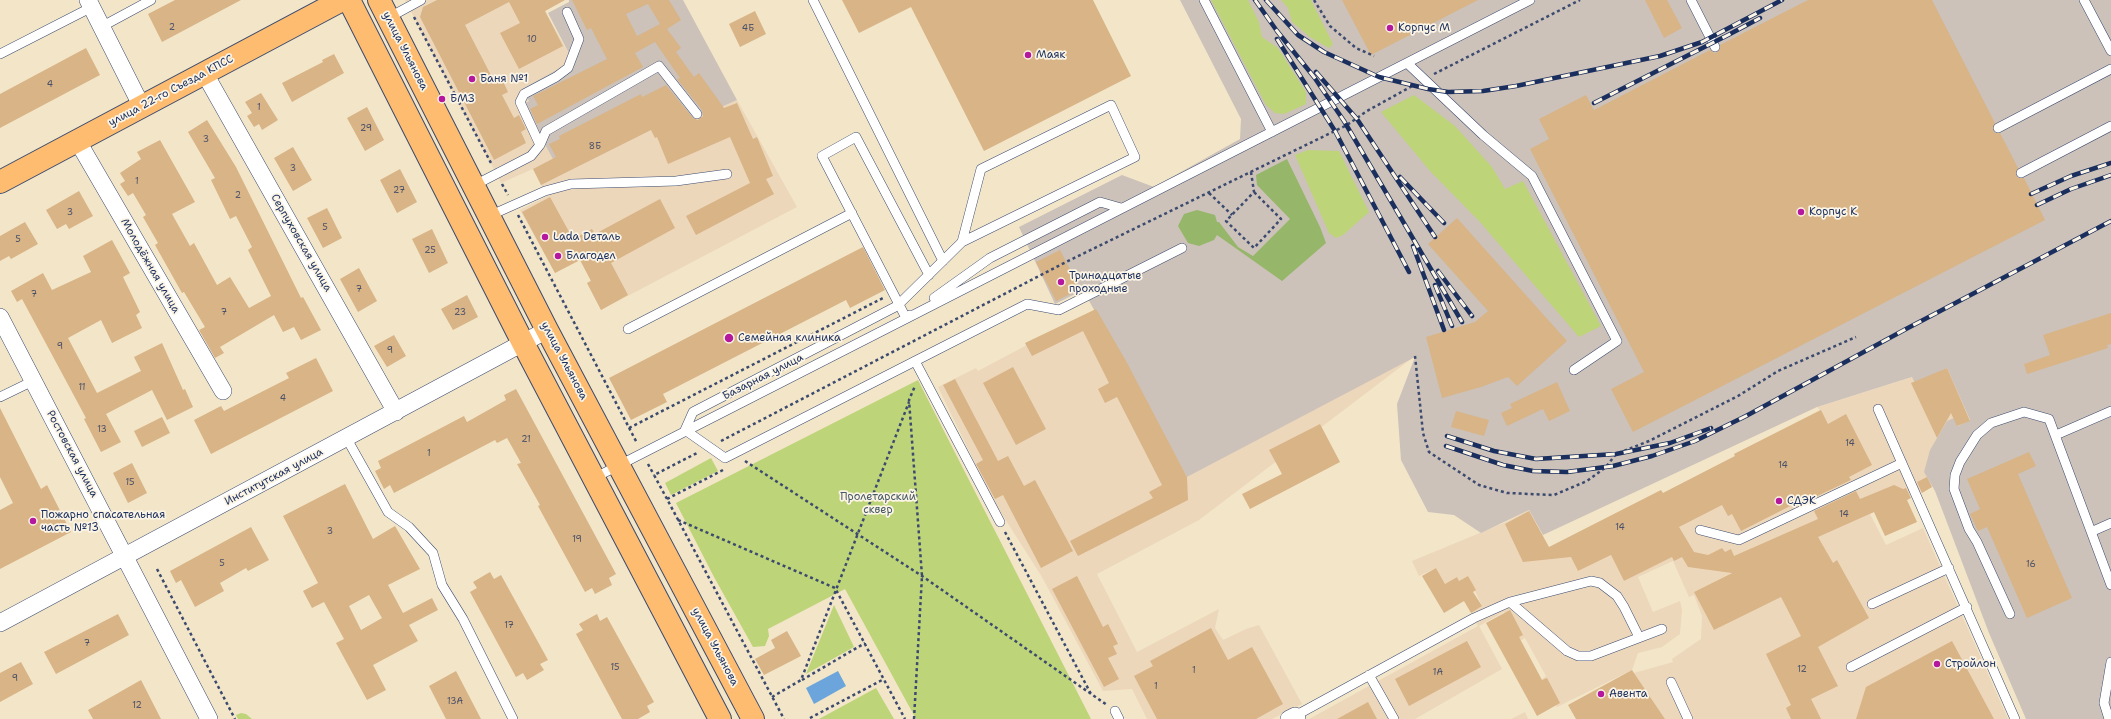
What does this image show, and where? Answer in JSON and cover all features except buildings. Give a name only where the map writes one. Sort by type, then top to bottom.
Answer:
[{"type":"main road","name":"улица 22-го Съезда КПСС","points":[[0,182],[342,0]]},
{"type":"main road","points":[[349,0],[523,343],[720,719]]},
{"type":"main road","name":"улица Ульянова","points":[[383,9],[547,330],[753,719]]},
{"type":"street","points":[[90,4],[142,107]]},
{"type":"street","name":"Серпуховская улица","points":[[205,74],[396,412]]},
{"type":"street","name":"Молодёжная улица","points":[[77,140],[223,391]]},
{"type":"street","name":"Ростовская улица","points":[[0,317],[209,719]]},
{"type":"street","name":"Институтская улица","points":[[0,623],[347,439],[547,330]]},
{"type":"lane","points":[[101,27],[151,0]]},
{"type":"lane","points":[[383,9],[408,6],[421,0]]},
{"type":"lane","points":[[813,0],[943,261]]},
{"type":"lane","points":[[1204,0],[1272,132]]},
{"type":"lane","name":"Базарная улица","points":[[594,478],[685,430],[1530,0]]},
{"type":"lane","points":[[1691,0],[1716,47]]},
{"type":"lane","points":[[2084,0],[2111,51]]},
{"type":"lane","points":[[0,54],[90,4]]},
{"type":"lane","points":[[540,145],[520,102],[524,94],[556,77],[568,68],[579,38],[567,12]]},
{"type":"lane","points":[[1407,63],[1483,135],[1532,176],[1617,341],[1574,370]]},
{"type":"lane","points":[[473,186],[531,156],[540,145],[546,131],[659,66],[697,114]]},
{"type":"lane","points":[[1998,128],[2111,69]]},
{"type":"lane","points":[[962,242],[981,169],[1110,106],[1135,157],[962,242],[899,304],[693,412],[685,430],[725,458],[1027,304],[1059,310],[1182,248]]},
{"type":"lane","points":[[2021,173],[2111,126]]},
{"type":"lane","points":[[929,275],[856,137],[822,156],[906,318],[990,258],[1024,240],[1100,202],[1121,208]]},
{"type":"lane","points":[[489,216],[545,191],[571,184],[676,181],[727,174]]},
{"type":"lane","points":[[628,329],[852,213]]},
{"type":"lane","points":[[915,361],[1000,522]]},
{"type":"lane","points":[[0,397],[33,380]]},
{"type":"lane","points":[[1878,408],[1967,607],[2015,719]]},
{"type":"lane","points":[[2056,435],[2111,411]]},
{"type":"lane","points":[[2010,614],[1978,542],[1969,529],[1954,488],[1955,475],[1960,462],[1973,440],[1991,422],[2024,412],[2049,419],[2093,531],[2111,585]]},
{"type":"lane","points":[[347,439],[388,512],[409,527],[434,553],[442,585],[463,619],[513,719]]},
{"type":"lane","points":[[1700,530],[1739,540],[1902,463]]},
{"type":"lane","points":[[2093,531],[2111,523]]},
{"type":"lane","points":[[1872,604],[1949,568]]},
{"type":"lane","points":[[1293,718],[1474,618],[1510,602],[1591,581],[1600,583],[1621,601],[1639,638]]},
{"type":"lane","points":[[1510,602],[1567,651],[1578,656],[1591,656],[1662,628]]},
{"type":"lane","points":[[1851,667],[1967,607]]},
{"type":"lane","points":[[2110,719],[2104,703],[2111,662]]},
{"type":"lane","points":[[1369,675],[1394,719]]},
{"type":"lane","points":[[1671,682],[1688,719]]},
{"type":"path","points":[[1314,0],[1330,26],[1356,48],[1374,56]]},
{"type":"path","points":[[734,453],[718,442],[1060,265],[1347,125],[1367,111],[1424,79],[1580,0]]},
{"type":"path","points":[[408,6],[629,428],[784,719]]},
{"type":"path","points":[[1251,172],[1254,192],[1281,219],[1254,248],[1226,221],[1254,192]]},
{"type":"path","points":[[1209,193],[1232,215]]},
{"type":"path","points":[[629,428],[893,293]]},
{"type":"path","points":[[1415,356],[1423,433],[1429,452],[1479,485],[1507,493],[1554,495],[1587,481],[1606,467],[1616,454],[1649,441],[1738,396],[1778,372],[1856,337]]},
{"type":"path","points":[[801,680],[920,371]]},
{"type":"path","points":[[910,400],[922,576],[914,719]]},
{"type":"path","points":[[654,475],[709,447]]},
{"type":"path","points":[[751,456],[744,460],[922,576],[1091,694],[1117,715]]},
{"type":"path","points":[[667,499],[730,467]]},
{"type":"path","points":[[678,520],[836,588],[905,719]]},
{"type":"path","points":[[1000,522],[1091,694]]},
{"type":"path","points":[[157,569],[235,719]]},
{"type":"path","points":[[772,698],[865,643]]},
{"type":"path","points":[[809,719],[884,679]]},
{"type":"path","points":[[809,719],[815,719]]},
{"type":"shaded area","points":[[405,0],[565,0],[545,11],[573,61],[524,104],[666,102],[690,121],[737,100],[797,207],[601,310],[587,283],[591,280],[580,260],[555,273],[520,210],[547,196],[533,169],[501,183]]},
{"type":"shaded area","points":[[569,0],[683,0],[737,100],[690,121],[686,110],[553,159],[523,104],[529,101],[522,89],[573,61],[548,13],[569,2]]},
{"type":"shaded area","points":[[1180,0],[2111,0],[2111,719],[2026,719],[1989,633],[1935,491],[1924,472],[1930,450],[1947,421],[1954,418],[1958,426],[1970,420],[1947,368],[1915,383],[1912,377],[1817,407],[1543,535],[1529,510],[1481,533],[1454,515],[1428,512],[1401,460],[1397,404],[1415,357],[1187,477],[1083,290],[1055,304],[1019,227],[1122,175],[1154,187],[1240,139],[1241,119]]},
{"type":"shaded area","points":[[1076,319],[1187,477],[1415,356],[1199,520],[1097,574],[1137,652],[1219,609],[1215,628],[1223,640],[1246,629],[1259,625],[1302,704],[1272,719],[1147,719],[1132,689],[1103,691],[1042,577],[993,500],[938,387],[976,368],[978,371]]},
{"type":"shaded area","points":[[1947,368],[1970,421],[1957,426],[1925,472],[1932,487],[1920,493],[1915,492],[1870,514],[1886,545],[1923,528],[2008,719],[1665,719],[1634,673],[1673,662],[1672,659],[1701,639],[1702,616],[1694,595],[1689,597],[1673,561],[1638,577],[1653,612],[1680,601],[1682,610],[1680,634],[1662,647],[1638,653],[1632,670],[1557,707],[1542,679],[1546,676],[1525,638],[1516,643],[1517,636],[1504,612],[1479,626],[1502,669],[1415,719],[1309,719],[1478,626],[1471,613],[1482,606],[1468,576],[1459,581],[1457,577],[1445,584],[1436,568],[1419,576],[1412,561],[1504,523],[1529,510],[1550,549],[1563,540],[1578,571],[1611,555],[1624,581],[1669,558],[1663,493],[1735,456],[1734,454],[1820,410],[1817,407],[1913,377],[1915,382]],"holes":[[[1735,571],[1783,595],[1714,630],[1694,592]]]},
{"type":"shaded area","points":[[1525,712],[1528,719],[1511,719]]},
{"type":"green space","points":[[1211,0],[1248,0],[1259,22],[1262,37],[1278,48],[1306,92],[1306,104],[1284,114],[1275,113],[1266,105]]},
{"type":"green space","points":[[1281,0],[1311,0],[1333,44],[1329,48],[1310,37],[1292,22],[1288,8]]},
{"type":"green space","points":[[1414,95],[1455,126],[1492,167],[1505,189],[1523,181],[1601,326],[1579,337],[1480,222],[1430,171],[1381,112]]},
{"type":"green space","points":[[1308,150],[1339,151],[1369,212],[1343,235],[1336,238],[1329,233],[1295,155]]},
{"type":"green space","points":[[1287,159],[1320,227],[1326,243],[1282,281],[1217,235],[1214,240],[1199,246],[1188,243],[1178,226],[1184,214],[1197,210],[1215,215],[1217,222],[1219,222],[1238,247],[1253,256],[1290,219],[1257,185],[1256,175]]},
{"type":"green space","name":"Пролетарский сквер","points":[[918,380],[1091,719],[916,719],[845,589],[768,629],[769,636],[765,646],[753,647],[714,577],[676,503]]},
{"type":"green space","points":[[711,458],[718,471],[671,495],[665,483]]},
{"type":"green space","points":[[834,605],[854,647],[806,674]]},
{"type":"green space","points":[[876,688],[894,719],[819,719]]},
{"type":"green space","points":[[241,713],[246,714],[252,719],[238,719],[236,715]]},
{"type":"water","points":[[838,671],[846,686],[814,704],[806,688]]},
{"type":"railway","points":[[1255,0],[1277,31],[1314,77],[1344,121],[1462,322]]},
{"type":"railway","points":[[1266,0],[1298,35],[1324,52],[1379,77],[1428,89],[1448,92],[1483,91],[1516,86],[1660,56],[1702,42],[1782,0]]},
{"type":"railway","points":[[1594,103],[1760,18]]},
{"type":"railway","points":[[1277,39],[1335,131],[1409,272]]},
{"type":"railway","points":[[1316,72],[1357,119],[1435,237]]},
{"type":"railway","points":[[2031,194],[2071,176],[2111,163]]},
{"type":"railway","points":[[2037,205],[2071,189],[2111,175]]},
{"type":"railway","points":[[1400,177],[1444,223]]},
{"type":"railway","points":[[1446,446],[1503,465],[1533,471],[1567,472],[1613,466],[1652,456],[1695,441],[1746,416],[1906,329],[2111,221]]},
{"type":"railway","points":[[1413,246],[1444,330]]},
{"type":"railway","points":[[1438,271],[1472,316]]},
{"type":"railway","points":[[1435,285],[1452,326]]},
{"type":"railway","points":[[1447,436],[1494,451],[1536,459],[1616,454],[1670,443],[1711,428]]},
{"type":"place","name":"Корпус М","points":[[1390,28]]},
{"type":"place","name":"Маяк","points":[[1028,55]]},
{"type":"place","name":"Баня №1","points":[[472,79]]},
{"type":"place","name":"БМЗ","points":[[442,99]]},
{"type":"place","name":"Корпус К","points":[[1801,212]]},
{"type":"place","name":"Lada Dеталь","points":[[545,237]]},
{"type":"place","name":"Благодел","points":[[558,256]]},
{"type":"place","name":"Тринадцатые проходные","points":[[1061,282]]},
{"type":"place","name":"Семейная клиника","points":[[729,338]]},
{"type":"place","name":"СДЭК","points":[[1779,501]]},
{"type":"place","name":"Пожарно спасательная часть №13","points":[[33,521]]},
{"type":"place","name":"Стройлон","points":[[1937,664]]},
{"type":"place","name":"Авента","points":[[1601,694]]}]
